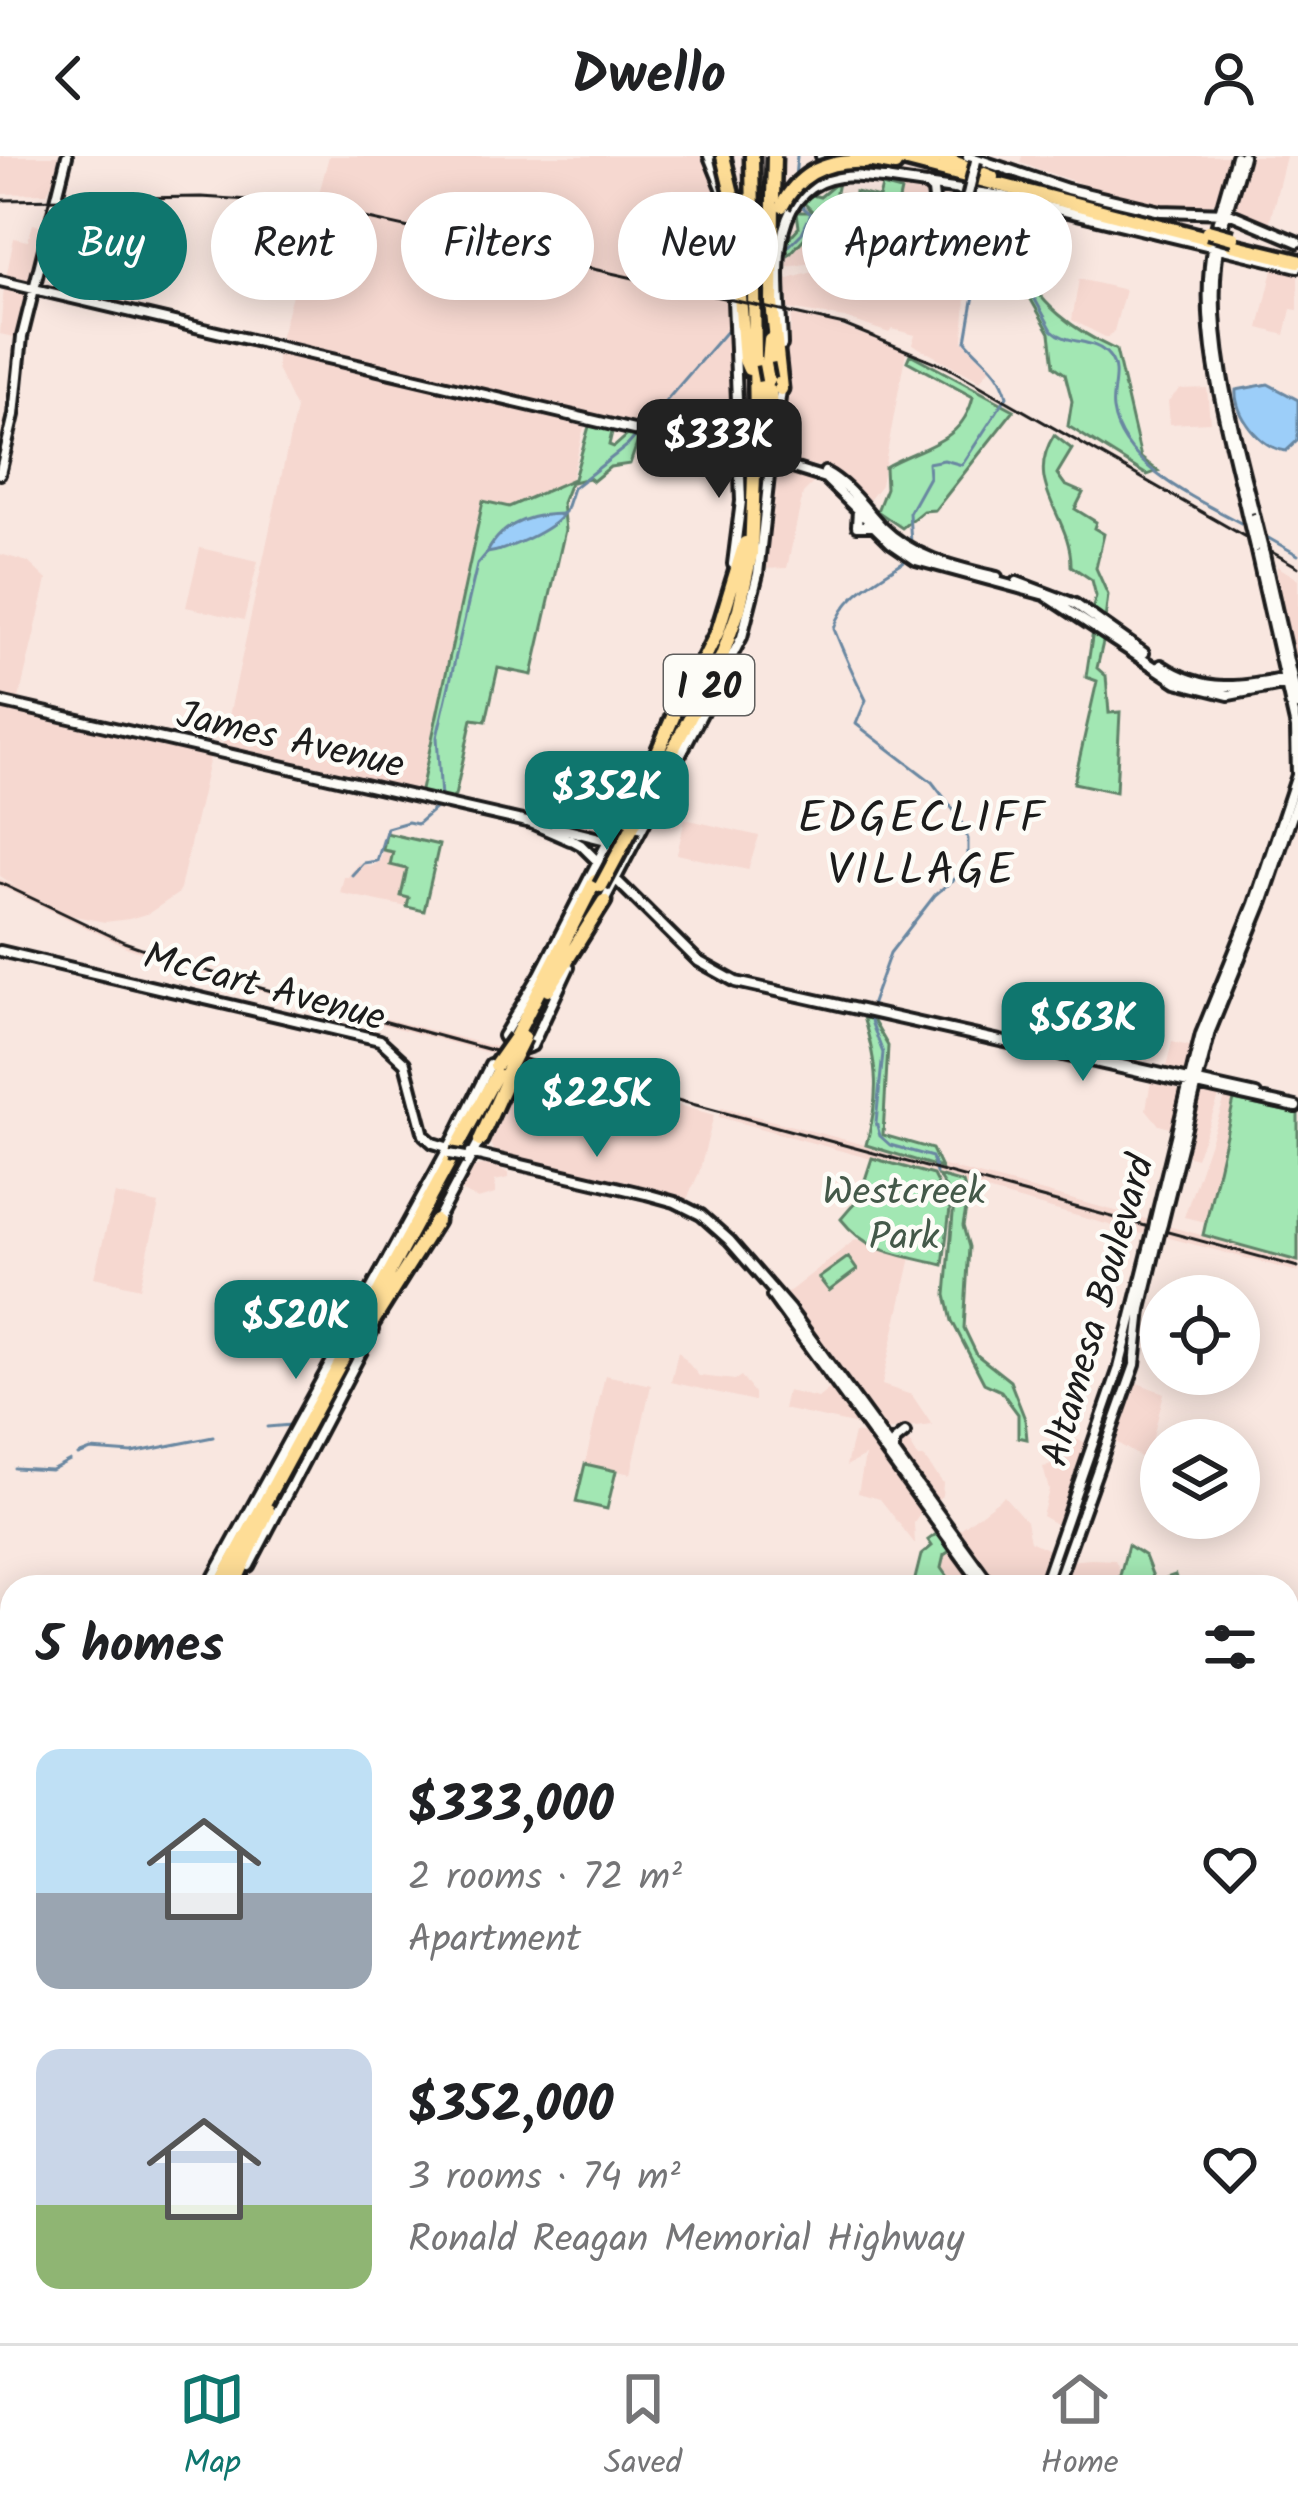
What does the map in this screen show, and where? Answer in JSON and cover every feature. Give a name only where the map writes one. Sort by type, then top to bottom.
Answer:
[{"type":"highway","points":[[727,156],[729,192]]},
{"type":"highway","name":"I 20","points":[[748,156],[751,192]]},
{"type":"highway","name":"I 20","points":[[229,1575],[376,1297],[523,1036],[713,659],[748,549],[748,156]]},
{"type":"highway","points":[[756,474],[773,258],[782,204],[777,156],[762,156]]},
{"type":"highway","points":[[844,156],[865,161]]},
{"type":"highway","points":[[926,158],[1216,247],[1297,261]]},
{"type":"highway","points":[[782,204],[794,186],[818,168],[838,162],[885,159],[994,182]]},
{"type":"highway","points":[[736,350],[737,300]]},
{"type":"highway","points":[[741,300],[749,369]]},
{"type":"highway","name":"I 20","points":[[629,826],[644,807],[722,656],[739,609],[756,474],[755,300]]},
{"type":"highway","points":[[760,300],[773,412],[768,457]]},
{"type":"highway","points":[[772,303],[782,389]]},
{"type":"highway","points":[[700,665],[718,632],[748,549]]},
{"type":"highway","points":[[726,671],[747,594],[748,549]]},
{"type":"highway","points":[[644,807],[703,714]]},
{"type":"highway","points":[[629,826],[673,717]]},
{"type":"highway","points":[[462,1124],[503,1070]]},
{"type":"highway","points":[[480,1140],[503,1070]]},
{"type":"highway","name":"I 20","points":[[314,1419],[365,1334],[503,1070]]},
{"type":"highway","points":[[376,1297],[427,1190]]},
{"type":"highway","points":[[365,1334],[436,1221]]},
{"type":"main road","points":[[60,192],[70,156]]},
{"type":"main road","points":[[709,156],[725,192]]},
{"type":"main road","points":[[821,156],[849,171],[953,187],[1216,247],[1226,247],[1233,224],[1226,211]]},
{"type":"main road","points":[[1216,247],[1239,156]]},
{"type":"main road","points":[[967,192],[973,159],[1067,189],[1159,210],[1226,211],[1298,242]]},
{"type":"main road","points":[[629,826],[634,847],[615,880],[597,886],[508,1026],[503,1036],[506,1042],[524,1049],[532,1046],[597,886],[595,861],[607,840],[629,826],[703,714],[742,637],[754,593],[768,457],[782,389],[782,204],[844,177],[887,179]]},
{"type":"main road","points":[[926,184],[932,192]]},
{"type":"main road","points":[[944,192],[953,187]]},
{"type":"main road","points":[[1216,247],[1209,243],[1215,218],[1226,211]]},
{"type":"main road","name":"Altamesa Boulevard","points":[[1216,247],[1217,349],[1296,728],[1297,775],[1242,943]]},
{"type":"main road","points":[[0,281],[36,290],[22,341],[14,415],[0,474]]},
{"type":"main road","points":[[79,300],[803,468]]},
{"type":"main road","points":[[673,717],[700,665],[736,551],[740,442],[734,300]]},
{"type":"main road","points":[[266,344],[279,331]]},
{"type":"main road","points":[[768,457],[836,478],[895,542]]},
{"type":"main road","points":[[865,509],[857,526],[874,526],[917,556],[1052,592],[1192,682],[1224,691],[1290,682]]},
{"type":"main road","name":"James Avenue","points":[[0,703],[634,847]]},
{"type":"main road","name":"Altamesa Boulevard","points":[[1047,1575],[1121,1360],[1207,1028],[1298,798]]},
{"type":"main road","points":[[575,836],[597,886]]},
{"type":"main road","points":[[583,849],[713,972],[747,985],[1297,1107]]},
{"type":"main road","points":[[597,886],[630,896]]},
{"type":"main road","name":"McCart Avenue","points":[[0,951],[380,1040],[404,1062],[422,1130],[437,1145]]},
{"type":"main road","points":[[229,1575],[490,1065],[513,1066],[516,1073],[436,1221],[230,1575]]},
{"type":"main road","points":[[480,1140],[482,1151],[492,1159]]},
{"type":"main road","points":[[418,1141],[448,1153],[492,1159],[690,1208],[729,1240],[824,1356],[905,1476]]},
{"type":"main road","name":"Altamesa Boulevard","points":[[1060,1575],[1135,1365],[1157,1228]]},
{"type":"main road","points":[[769,1289],[860,1424],[979,1575]]},
{"type":"main road","points":[[1099,1428],[1102,1455]]},
{"type":"main road","points":[[894,1456],[894,1442],[905,1433]]},
{"type":"main road","points":[[1078,1486],[1090,1490]]},
{"type":"shaded area","points":[[0,156],[64,156],[47,192],[0,194]]},
{"type":"shaded area","points":[[329,156],[703,156],[719,192],[618,192],[618,300],[729,300],[734,445],[731,449],[279,343],[290,300],[377,300],[377,192],[319,192]]},
{"type":"shaded area","points":[[1022,156],[1229,156],[1219,199],[1212,204],[1157,205],[1020,163]]},
{"type":"shaded area","points":[[1246,156],[1286,156],[1268,229],[1242,214],[1235,202]]},
{"type":"shaded area","points":[[903,184],[927,188],[926,192],[901,192]]},
{"type":"shaded area","points":[[36,225],[32,283],[6,278],[14,238],[28,241]]},
{"type":"shaded area","points":[[802,241],[802,265],[787,267],[789,255]]},
{"type":"shaded area","points":[[1274,265],[1298,271],[1298,310],[1291,309],[1285,335],[1259,328]]},
{"type":"shaded area","points":[[802,275],[802,300],[966,300],[963,341],[990,368],[980,381],[912,344],[915,335],[788,309],[785,280]]},
{"type":"shaded area","points":[[1079,279],[1125,290],[1114,331],[1107,338],[1072,320]]},
{"type":"shaded area","points":[[4,286],[29,293],[18,338],[0,334]]},
{"type":"shaded area","points":[[792,315],[832,323],[906,351],[881,485],[867,503],[842,478],[776,452]]},
{"type":"shaded area","points":[[277,350],[585,423],[571,480],[509,507],[483,502],[420,795],[222,748],[296,409],[277,369]]},
{"type":"shaded area","points":[[1207,388],[1210,422],[1170,424],[1168,401],[1180,389]]},
{"type":"shaded area","points":[[772,466],[818,478],[803,493],[787,568],[762,569]]},
{"type":"shaded area","points":[[200,548],[258,561],[244,620],[186,607]]},
{"type":"shaded area","points":[[0,554],[28,562],[47,580],[18,703],[0,699]]},
{"type":"shaded area","points":[[1277,566],[1298,579],[1298,670],[1287,648]]},
{"type":"shaded area","points":[[0,706],[211,753],[179,893],[149,913],[129,919],[105,922],[69,915],[225,977],[503,1049],[500,1056],[212,978],[126,947],[0,886],[0,879],[16,886],[0,876]]},
{"type":"shaded area","points":[[685,819],[759,836],[748,870],[677,854]]},
{"type":"shaded area","points":[[383,850],[393,852],[408,869],[401,896],[409,898],[407,907],[340,893],[344,877],[358,863],[372,866]]},
{"type":"shaded area","points":[[1172,1042],[1194,1047],[1184,1075],[1165,1072]]},
{"type":"shaded area","points":[[526,1062],[714,1115],[699,1173],[686,1201],[494,1152],[488,1139]]},
{"type":"shaded area","points":[[1151,1081],[1182,1091],[1173,1129],[1159,1125],[1146,1109]]},
{"type":"shaded area","points":[[1198,1091],[1219,1097],[1196,1158],[1182,1154]]},
{"type":"shaded area","points":[[1225,1098],[1234,1100],[1206,1222],[1184,1217]]},
{"type":"shaded area","points":[[721,1107],[1146,1219],[1151,1231],[1142,1234],[719,1117]]},
{"type":"shaded area","points":[[490,1163],[508,1173],[508,1178],[495,1181],[495,1194],[478,1199],[459,1190],[470,1169]]},
{"type":"shaded area","points":[[115,1194],[159,1204],[140,1288],[94,1277]]},
{"type":"shaded area","points":[[1164,1225],[1298,1261],[1298,1272],[1162,1236]]},
{"type":"shaded area","points":[[856,1239],[911,1257],[882,1385],[912,1395],[932,1425],[883,1431],[782,1297]]},
{"type":"shaded area","points":[[678,1351],[699,1376],[735,1380],[741,1376],[754,1393],[754,1401],[671,1382]]},
{"type":"shaded area","points":[[605,1375],[651,1385],[631,1474],[585,1464]]},
{"type":"shaded area","points":[[1132,1381],[1140,1384],[1140,1395],[1164,1395],[1158,1419],[1140,1419],[1140,1457],[1114,1441]]},
{"type":"shaded area","points":[[834,1385],[861,1421],[858,1425],[783,1409],[787,1391],[818,1398]]},
{"type":"shaded area","points":[[854,1433],[867,1435],[923,1510],[914,1523],[915,1544],[880,1499],[858,1493],[865,1456],[846,1466]]},
{"type":"shaded area","points":[[907,1438],[918,1458],[924,1458],[943,1483],[942,1496],[931,1504],[895,1454],[895,1443]]},
{"type":"shaded area","points":[[1090,1443],[1061,1527],[1042,1516],[1049,1490],[1043,1467],[1055,1464],[1051,1444]]},
{"type":"shaded area","points":[[1004,1496],[1026,1521],[1030,1541],[1051,1551],[1042,1575],[986,1575],[955,1533]]},
{"type":"shaded area","points":[[953,1549],[972,1575],[946,1575],[941,1568],[944,1555]]},
{"type":"shaded area","points":[[1115,1560],[1121,1573],[1063,1575],[1068,1561]]},
{"type":"green space","points":[[797,212],[802,212],[802,241],[789,255],[784,244],[799,227]]},
{"type":"green space","points":[[1031,300],[1044,300],[1116,350],[1141,458],[1158,471],[1147,475],[1068,426],[1072,401],[1065,374],[1054,366],[1050,333]]},
{"type":"green space","points":[[910,354],[1014,410],[935,510],[923,511],[902,528],[877,511],[886,488],[885,467],[950,434],[968,413],[973,397],[907,361]]},
{"type":"green space","points":[[590,423],[613,428],[609,445],[614,447],[631,432],[640,435],[630,464],[610,467],[593,481],[573,482]]},
{"type":"green space","points":[[1054,435],[1072,449],[1057,474],[1065,485],[1083,493],[1075,509],[1096,522],[1094,528],[1104,534],[1096,568],[1108,595],[1105,620],[1092,611],[1096,596],[1092,580],[1071,566],[1046,486],[1043,470]]},
{"type":"green space","points":[[571,480],[562,503],[565,530],[532,675],[498,668],[486,721],[472,719],[455,796],[448,801],[420,795],[483,501],[509,507]]},
{"type":"green space","points":[[1093,631],[1104,638],[1097,668],[1106,676],[1109,713],[1120,712],[1116,792],[1074,783],[1097,681],[1086,677]]},
{"type":"green space","points":[[386,833],[439,845],[424,911],[407,907],[409,898],[401,896],[407,869],[390,865],[393,852],[383,850]]},
{"type":"green space","points":[[863,1017],[873,1020],[888,1046],[883,1135],[932,1149],[941,1168],[866,1145],[875,1081]]},
{"type":"green space","points":[[1234,1100],[1298,1114],[1298,1261],[1203,1235]]},
{"type":"green space","name":"Westcreek Park","points":[[872,1158],[933,1175],[950,1209],[943,1265],[874,1246],[841,1219],[865,1191]]},
{"type":"green space","points":[[938,1176],[963,1183],[968,1198],[963,1226],[969,1247],[964,1328],[977,1355],[1010,1381],[1025,1419],[1027,1439],[1018,1437],[1018,1414],[1001,1391],[984,1383],[952,1321],[946,1295],[954,1202]]},
{"type":"green space","points":[[848,1257],[857,1270],[829,1291],[819,1278]]},
{"type":"green space","points":[[585,1464],[616,1471],[607,1509],[576,1502]]},
{"type":"green space","points":[[939,1532],[953,1549],[944,1555],[941,1568],[946,1575],[916,1575],[921,1555],[932,1546],[928,1540]]},
{"type":"green space","points":[[1128,1545],[1145,1556],[1152,1575],[1120,1575]]},
{"type":"water","points":[[1268,384],[1298,400],[1298,440],[1286,451],[1258,437],[1239,409],[1236,390]]},
{"type":"water","points":[[563,514],[528,539],[487,553],[500,535],[518,523]]},
{"type":"waterway","points":[[795,178],[797,156]]},
{"type":"waterway","points":[[798,203],[812,215],[891,220],[949,242],[1000,246],[1008,251],[1052,330],[1096,346],[1113,362],[1113,410],[1131,449],[1188,495],[1250,528]]},
{"type":"waterway","points":[[786,249],[802,233]]},
{"type":"waterway","points":[[911,543],[909,513],[929,477],[928,463],[944,460],[962,465],[1007,396],[995,372],[966,341],[973,300]]},
{"type":"waterway","points":[[559,515],[565,512],[573,488],[628,445],[729,328]]},
{"type":"waterway","points":[[1263,535],[1298,555]]},
{"type":"waterway","points":[[441,798],[437,737],[477,565],[487,553]]},
{"type":"waterway","points":[[871,1006],[890,953],[935,895],[961,873],[968,855],[968,839],[959,817],[932,782],[856,724],[866,700],[834,629],[855,596],[909,558]]},
{"type":"waterway","points":[[352,875],[363,863],[377,861],[387,828],[417,824],[438,806]]},
{"type":"waterway","points":[[869,1016],[883,1053],[876,1122],[880,1136],[890,1145],[932,1157],[936,1173]]},
{"type":"waterway","points":[[267,1427],[291,1425]]},
{"type":"waterway","points":[[78,1455],[91,1450],[132,1453],[213,1437]]},
{"type":"waterway","points":[[14,1468],[51,1470],[70,1460]]},
{"type":"railway","points":[[0,200],[201,197],[297,203],[844,325],[947,367],[1298,567]]},
{"type":"railway","points":[[0,883],[124,942],[242,983],[1298,1267]]},
{"type":"district","name":"EDGECLIFF VILLAGE","points":[[922,842]]}]
